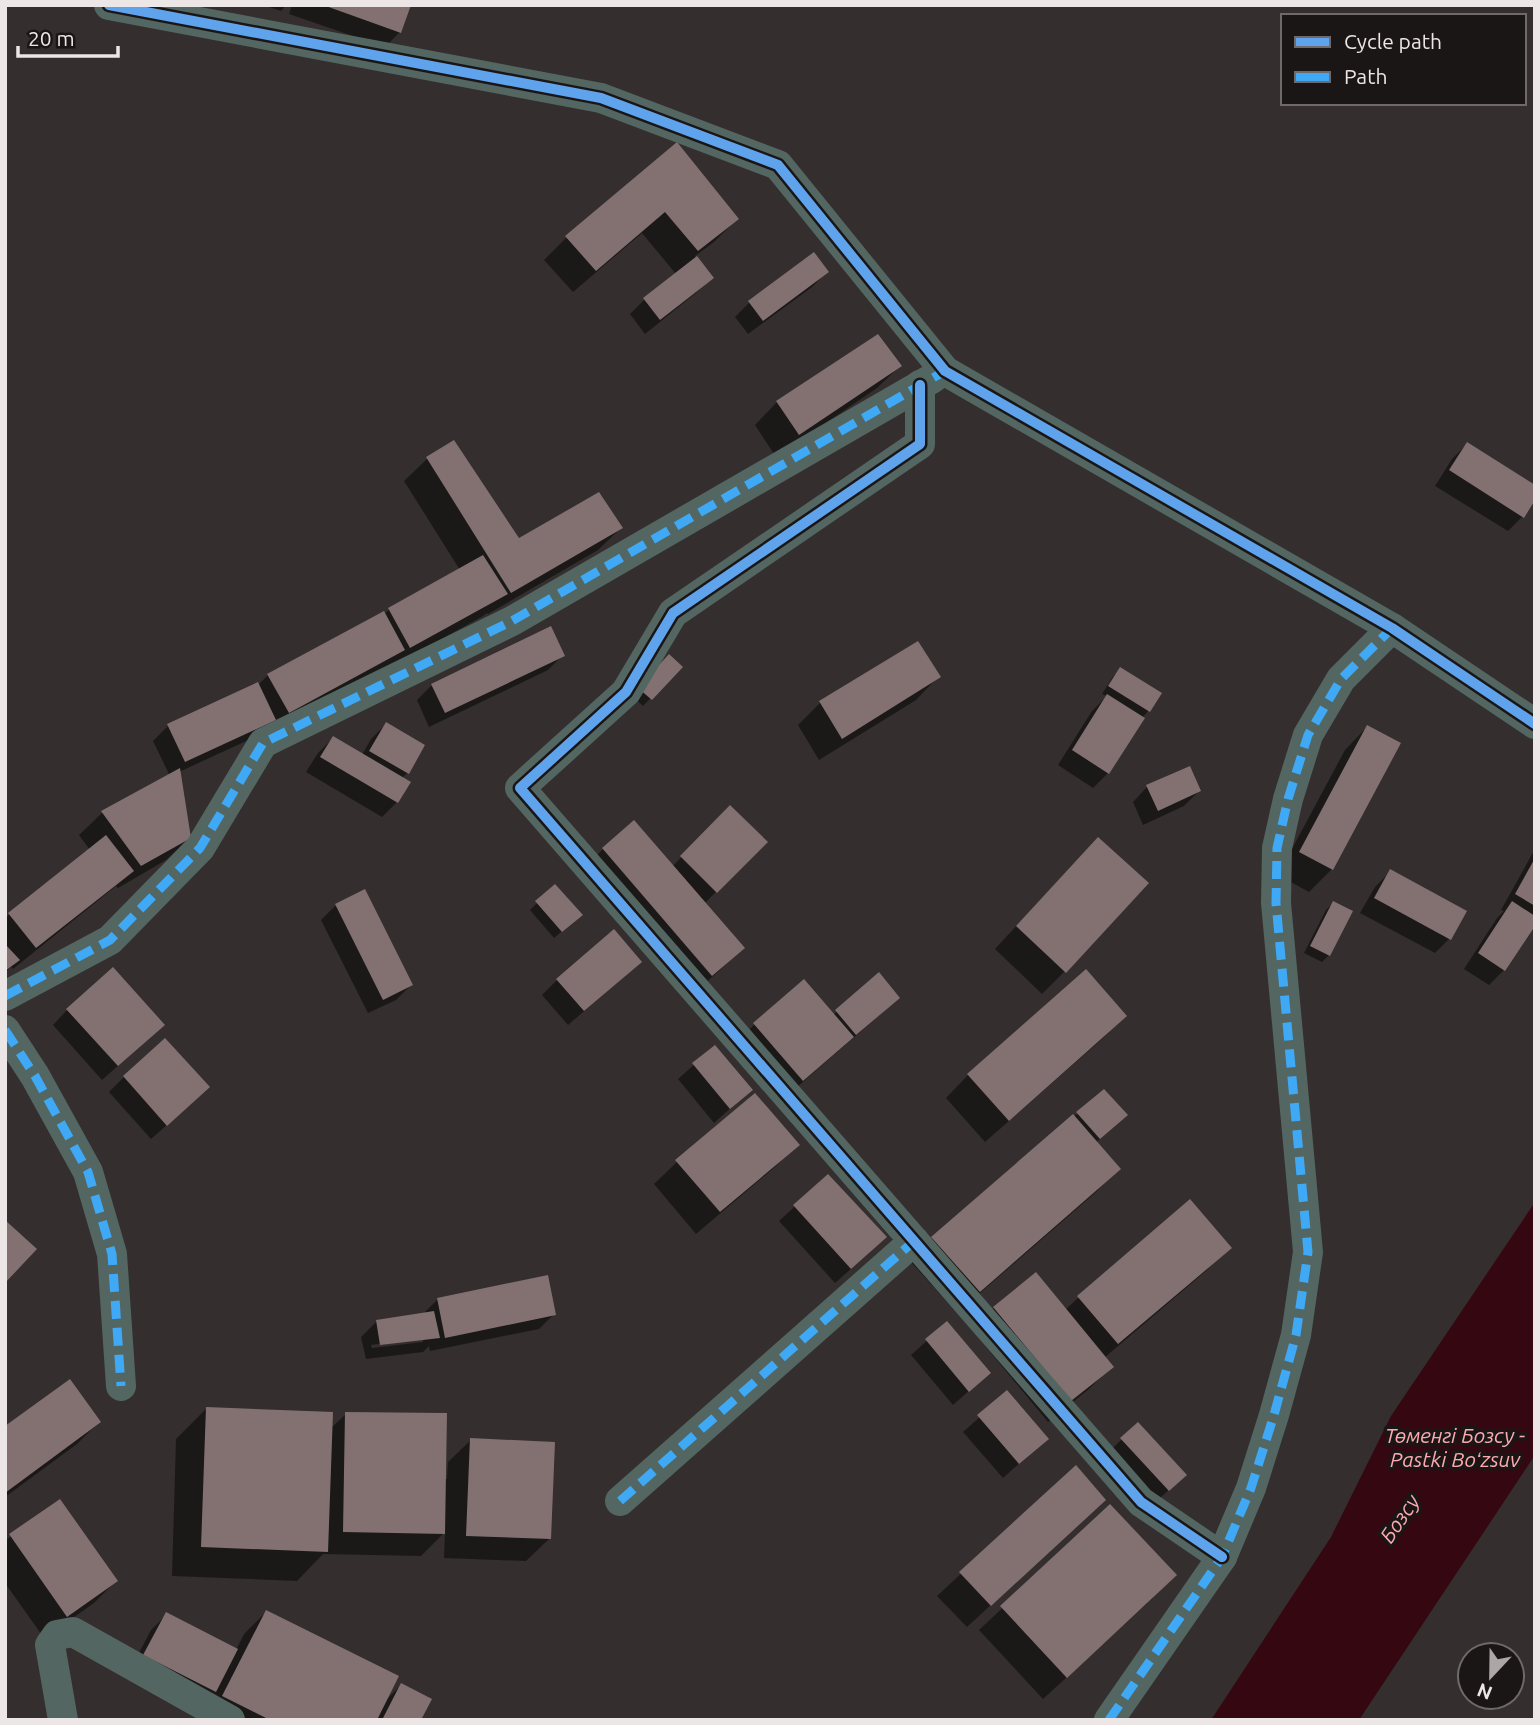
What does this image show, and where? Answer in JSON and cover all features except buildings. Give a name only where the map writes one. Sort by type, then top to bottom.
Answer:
[{"type":"street","points":[[109,5],[601,98],[778,165],[933,378],[1392,628],[1535,724]]},
{"type":"street","points":[[5,996],[110,940],[200,848],[263,743],[512,621],[933,378]]},
{"type":"street","points":[[933,378],[920,444],[673,613],[626,692],[520,788],[1141,1502],[1222,1557]]},
{"type":"street","points":[[1109,1720],[1222,1557],[1251,1488],[1296,1335],[1308,1252],[1276,903],[1277,848],[1288,799],[1308,736],[1341,680],[1392,628]]},
{"type":"street","points":[[5,1030],[35,1076],[88,1171],[113,1254],[121,1386]]},
{"type":"street","points":[[621,1500],[914,1241]]},
{"type":"street","points":[[63,1720],[50,1645],[57,1635],[73,1632],[230,1720]]},
{"type":"water","name":"Төменгі Бозсу - Pastki Boʻzsuv","points":[[1535,1202],[1535,1455],[1359,1720],[1211,1720],[1331,1537],[1391,1416]]},
{"type":"marked path","points":[[5,996],[110,940],[200,848],[263,743],[512,621],[945,371]]},
{"type":"marked path","points":[[1109,1720],[1222,1557],[1251,1488],[1296,1335],[1308,1252],[1276,903],[1277,848],[1288,799],[1308,735],[1341,679],[1392,628]]},
{"type":"marked path","points":[[5,1030],[35,1076],[88,1172],[112,1254],[121,1386]]},
{"type":"marked path","points":[[620,1501],[914,1241]]},
{"type":"cycle path","points":[[109,5],[601,98],[778,165],[945,371],[1392,628],[1535,724]]},
{"type":"cycle path","points":[[920,385],[920,444],[673,613],[626,692],[520,788],[1141,1502],[1222,1557]]},
{"type":"water label","name":"Бозсу","points":[[1400,1519]]}]
